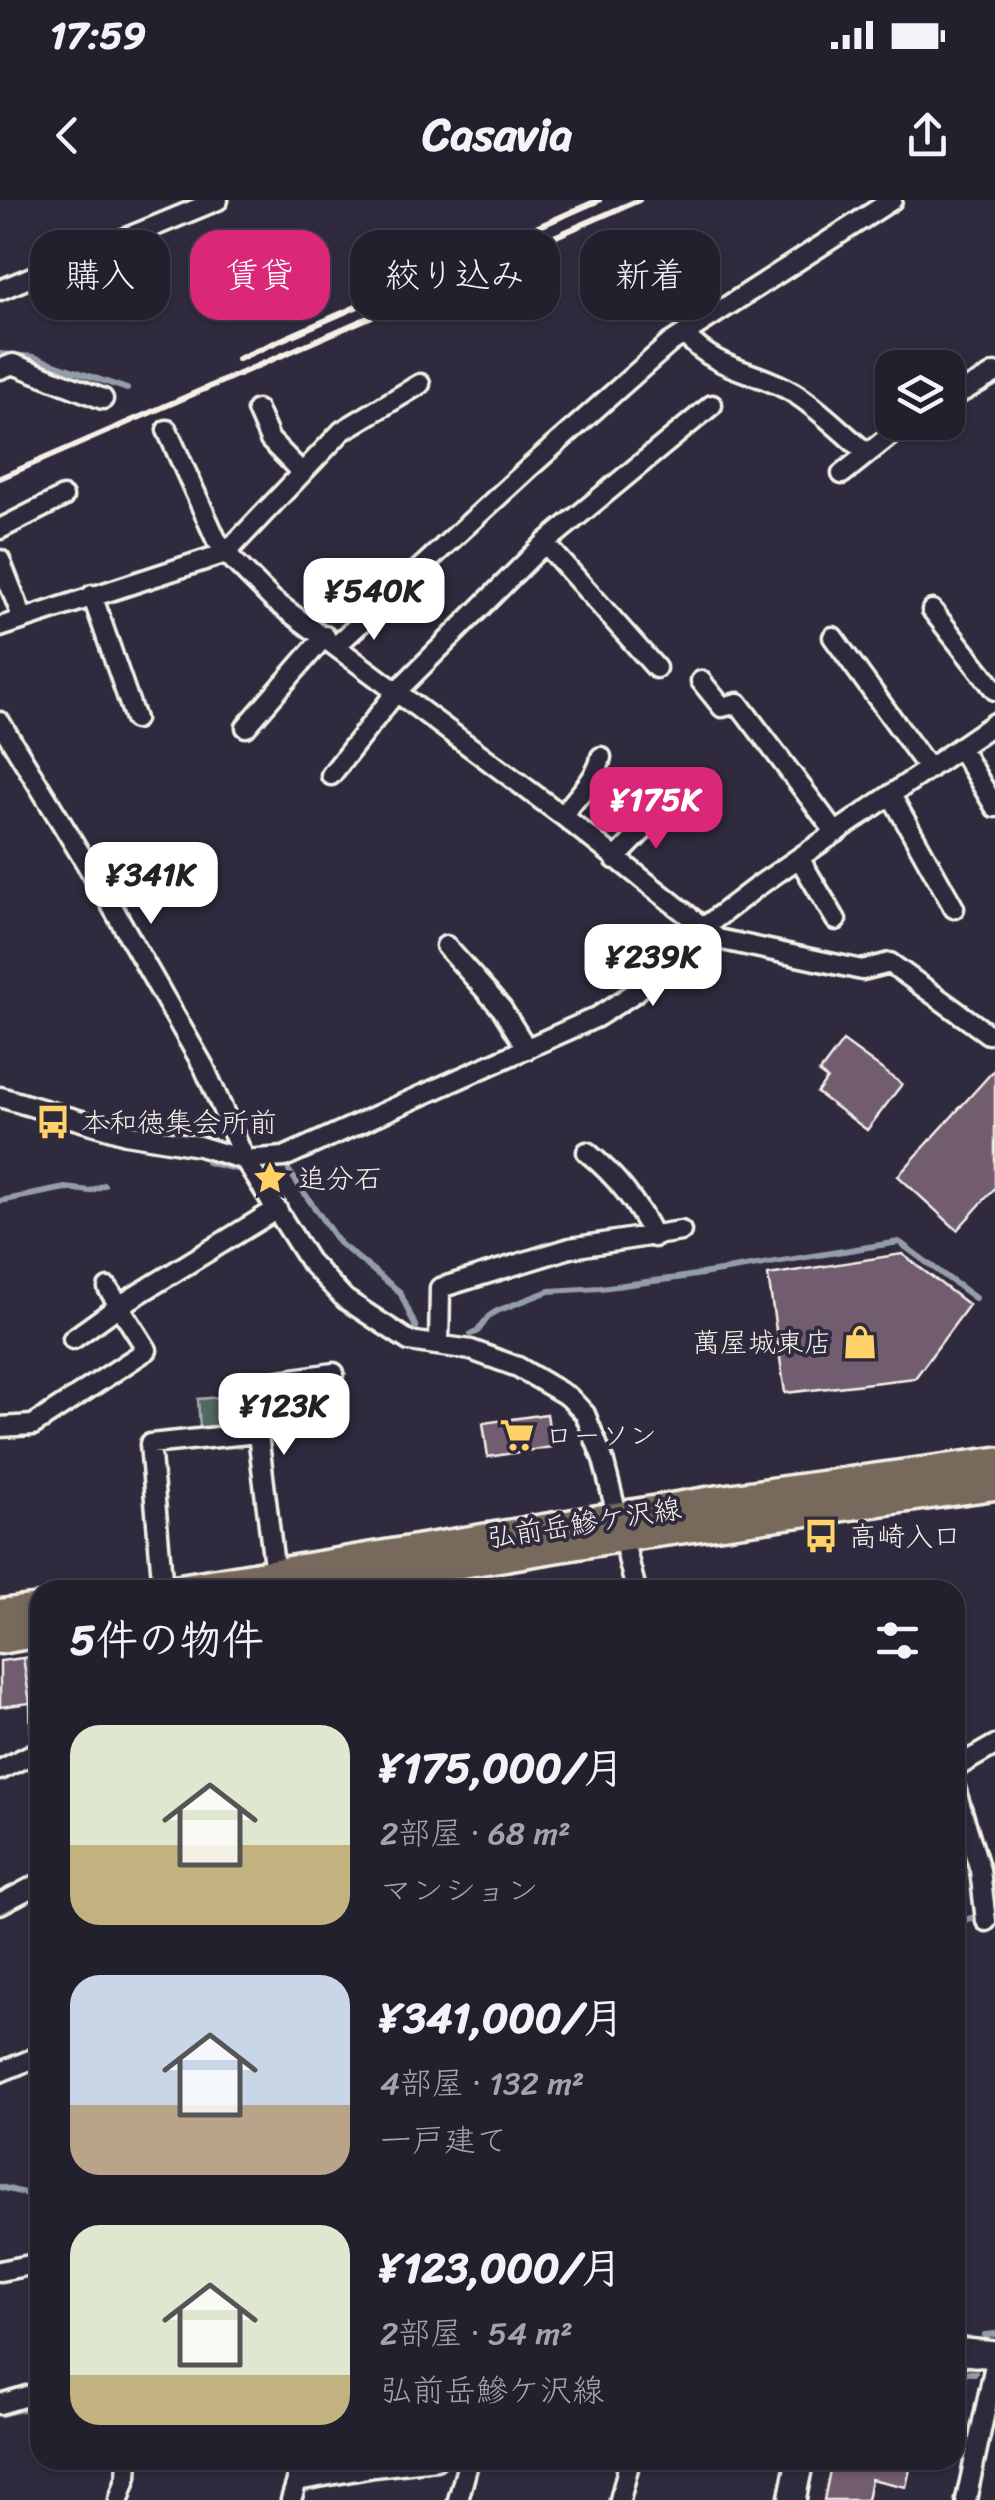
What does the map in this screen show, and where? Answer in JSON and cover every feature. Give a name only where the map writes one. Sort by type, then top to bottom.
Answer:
[{"type":"main road","name":"弘前岳鰺ケ沢線","points":[[297,1580],[618,1527],[888,1474],[995,1462]]},
{"type":"main road","points":[[618,1527],[995,1485]]},
{"type":"main road","points":[[0,1614],[30,1610]]},
{"type":"main road","points":[[0,1639],[30,1634]]},
{"type":"street","points":[[0,290],[218,200]]},
{"type":"street","points":[[246,727],[331,640],[684,334],[892,200]]},
{"type":"street","points":[[684,334],[698,349],[729,368],[791,392],[868,453]]},
{"type":"street","points":[[0,369],[13,364],[103,399]]},
{"type":"street","points":[[965,390],[995,373]]},
{"type":"street","points":[[0,627],[226,553],[342,431],[420,384]]},
{"type":"street","points":[[331,776],[397,691],[544,544],[712,405]]},
{"type":"street","points":[[257,410],[270,440],[302,473]]},
{"type":"street","points":[[168,430],[216,539],[273,600],[563,816],[703,928],[718,939],[862,970],[890,963],[988,1034]]},
{"type":"street","points":[[842,474],[884,440]]},
{"type":"street","points":[[0,529],[62,497]]},
{"type":"street","points":[[544,544],[656,668]]},
{"type":"street","points":[[0,560],[23,618]]},
{"type":"street","points":[[92,596],[135,719]]},
{"type":"street","points":[[932,610],[995,690]]},
{"type":"street","points":[[833,638],[929,769]]},
{"type":"street","points":[[701,681],[722,707],[738,703],[836,833]]},
{"type":"street","points":[[0,722],[106,896],[204,1067],[245,1160],[309,1261],[346,1299],[409,1342],[470,1350],[518,1367],[570,1397],[585,1414],[595,1439],[633,1580]]},
{"type":"street","points":[[0,1097],[126,1134],[199,1146],[245,1160],[284,1157],[598,1018],[636,992],[703,928],[995,722]]},
{"type":"street","points":[[960,748],[995,808]]},
{"type":"street","points":[[563,816],[576,794],[599,770],[602,757]]},
{"type":"street","points":[[892,795],[954,908]]},
{"type":"street","points":[[614,859],[662,811]]},
{"type":"street","points":[[800,858],[836,920]]},
{"type":"street","points":[[446,946],[502,1009],[527,1049]]},
{"type":"street","points":[[587,1152],[606,1167],[654,1236]]},
{"type":"street","points":[[73,1339],[119,1306],[277,1209]]},
{"type":"street","points":[[440,1345],[440,1288],[570,1248],[681,1232]]},
{"type":"street","points":[[0,1427],[34,1425],[147,1350],[108,1288]]},
{"type":"street","points":[[285,1580],[257,1434],[252,1385],[334,1373]]},
{"type":"street","points":[[162,1580],[150,1444],[257,1434]]},
{"type":"street","points":[[965,1762],[995,1745]]},
{"type":"street","points":[[0,1770],[30,1755]]},
{"type":"street","points":[[965,1821],[980,1870],[986,1921]]},
{"type":"street","points":[[0,1904],[30,1889]]},
{"type":"street","points":[[0,2072],[30,2060]]},
{"type":"street","points":[[0,2270],[30,2265]]},
{"type":"street","points":[[965,2352],[995,2354]]},
{"type":"street","points":[[966,2500],[995,2366]]},
{"type":"street","points":[[0,2404],[30,2395]]},
{"type":"street","points":[[119,2500],[127,2470]]},
{"type":"street","points":[[291,2500],[297,2470]]},
{"type":"street","points":[[297,2481],[353,2470]]},
{"type":"street","points":[[458,2500],[466,2470]]},
{"type":"street","points":[[620,2500],[628,2470]]},
{"type":"street","points":[[792,2500],[798,2470]]},
{"type":"green space","points":[[246,1395],[248,1425],[200,1429],[198,1399]]},
{"type":"building","points":[[843,1041],[902,1084],[867,1130],[817,1093],[827,1079],[819,1073]]},
{"type":"building","points":[[995,1069],[995,1188],[957,1230],[898,1176]]},
{"type":"building","name":"萬屋城東店","points":[[902,1254],[969,1305],[915,1378],[785,1393],[768,1275]]},
{"type":"building","name":"ローソン","points":[[547,1414],[552,1447],[488,1457],[483,1423]]},
{"type":"building","points":[[30,1657],[30,1703],[23,1658]]},
{"type":"building","points":[[23,1658],[30,1703],[0,1707],[0,1661]]},
{"type":"building","points":[[830,2470],[910,2470],[906,2487],[871,2479],[867,2500],[824,2500]]},
{"type":"waterway","points":[[0,354],[34,357],[127,389]]},
{"type":"waterway","points":[[207,1162],[236,1169]]},
{"type":"waterway","points":[[289,1171],[339,1243],[400,1292],[416,1328]]},
{"type":"waterway","points":[[0,1201],[65,1188],[90,1191],[104,1185]]},
{"type":"waterway","points":[[471,1334],[497,1311],[549,1291],[677,1278],[899,1242],[975,1298]]},
{"type":"waterway","points":[[965,1920],[974,1917]]},
{"type":"waterway","points":[[0,2187],[30,2194]]},
{"type":"waterway","points":[[985,2335],[995,2334]]},
{"type":"waterway","points":[[965,2372],[975,2373]]},
{"type":"waterway","points":[[0,2414],[30,2407]]},
{"type":"railway","points":[[238,359],[599,200]]},
{"type":"railway","points":[[0,478],[639,200]]},
{"type":"place","name":"本和徳集会所前","points":[[53,1122]]},
{"type":"place","name":"追分石","points":[[270,1178]]},
{"type":"place","name":"萬屋城東店","points":[[860,1342]]},
{"type":"place","name":"ローソン","points":[[517,1435]]},
{"type":"place","name":"高崎入口","points":[[821,1536]]}]
